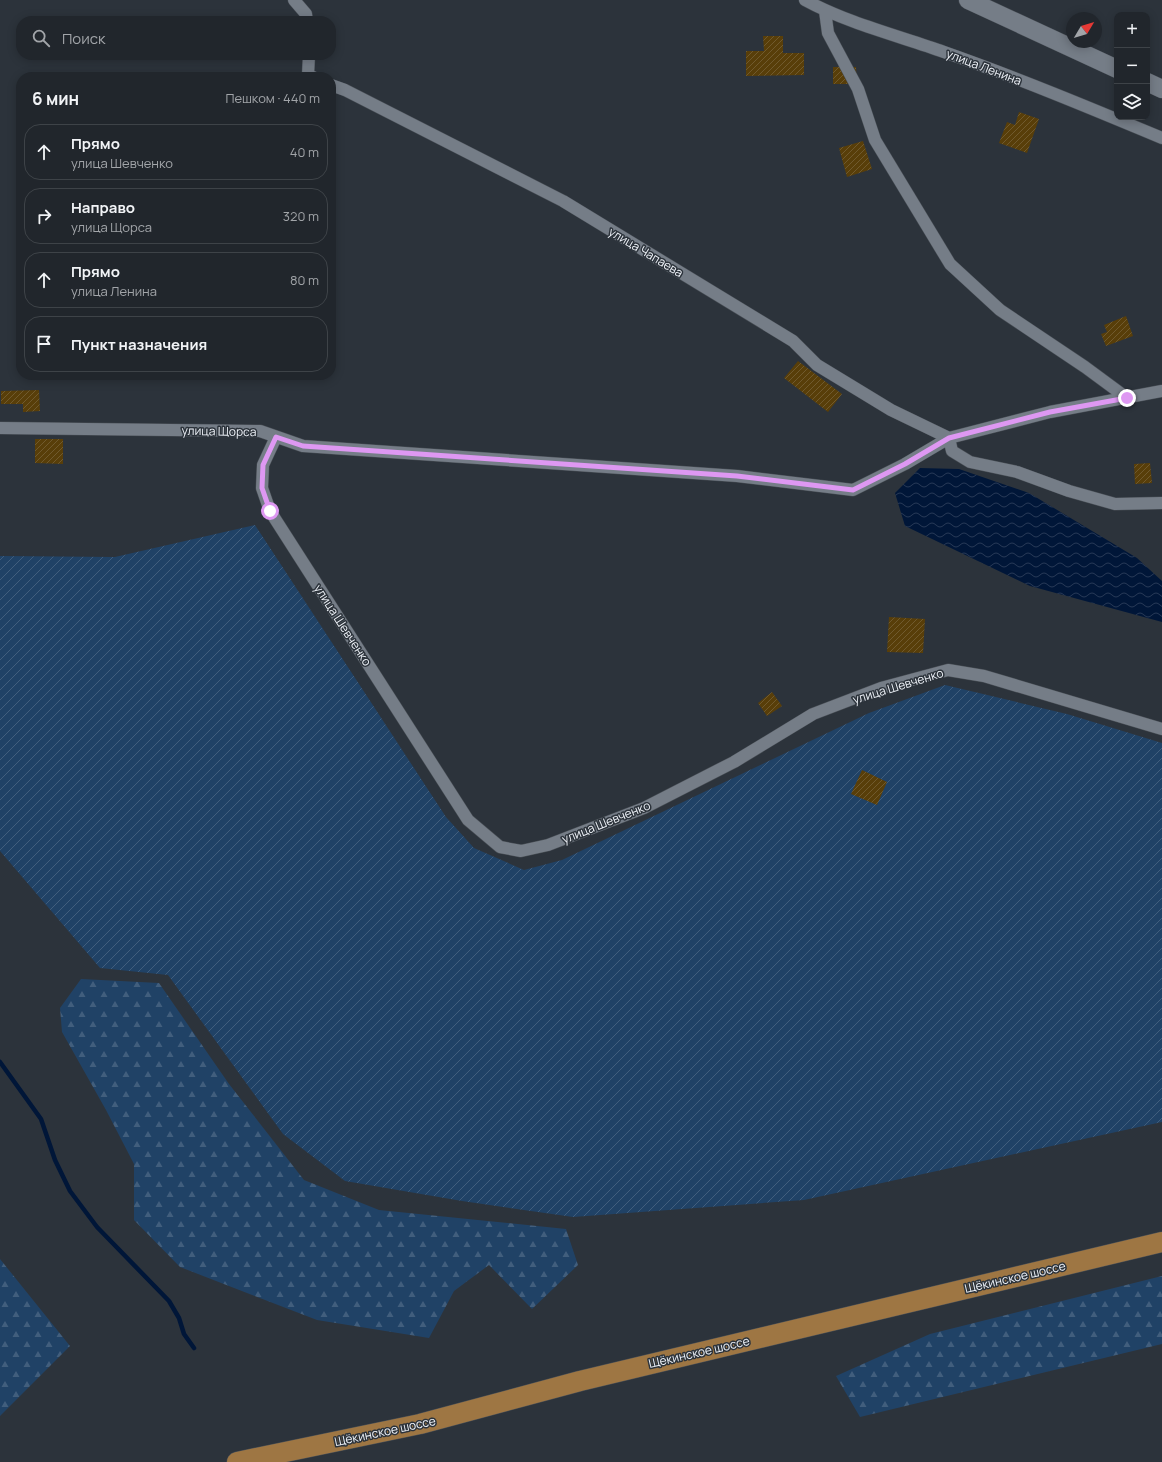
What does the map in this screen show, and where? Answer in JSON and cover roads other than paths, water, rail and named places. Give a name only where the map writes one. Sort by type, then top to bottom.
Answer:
[{"type":"main road","points":[[968,0],[1114,67]]},
{"type":"main road","points":[[1150,83],[1162,89]]},
{"type":"main road","name":"Щёкинское шоссе","points":[[237,1462],[420,1424],[580,1381],[1162,1242]]},
{"type":"street","points":[[294,0],[306,16]]},
{"type":"street","name":"улица Ленина","points":[[805,0],[825,11],[945,52],[1052,92],[1162,138]]},
{"type":"street","points":[[825,11],[828,33],[858,89],[875,140],[950,264],[1000,310],[1085,366],[1127,398]]},
{"type":"street","points":[[308,72],[309,60]]},
{"type":"street","name":"улица Чапаева","points":[[336,87],[563,201],[793,341],[817,365],[884,406],[949,438]]},
{"type":"street","points":[[1162,391],[1050,412],[949,438],[952,452],[970,462],[1017,472],[1069,491],[1115,504],[1162,503]]},
{"type":"street","name":"улица Щорса","points":[[0,428],[260,431],[303,446],[737,476],[853,490],[905,464],[949,438]]},
{"type":"street","name":"улица Шевченко","points":[[276,437],[263,465],[262,488],[270,511],[468,820],[500,847],[521,851],[548,845],[644,808],[734,762],[813,714],[881,688],[948,670],[984,676],[1162,729]]},
{"type":"water","points":[[920,468],[959,469],[1029,493],[1137,558],[1162,581],[1162,622],[1030,586],[905,526],[895,493]]},
{"type":"waterway","points":[[0,1062],[41,1119],[55,1160],[70,1191],[97,1227],[169,1301],[179,1318],[184,1334],[194,1348]]}]
